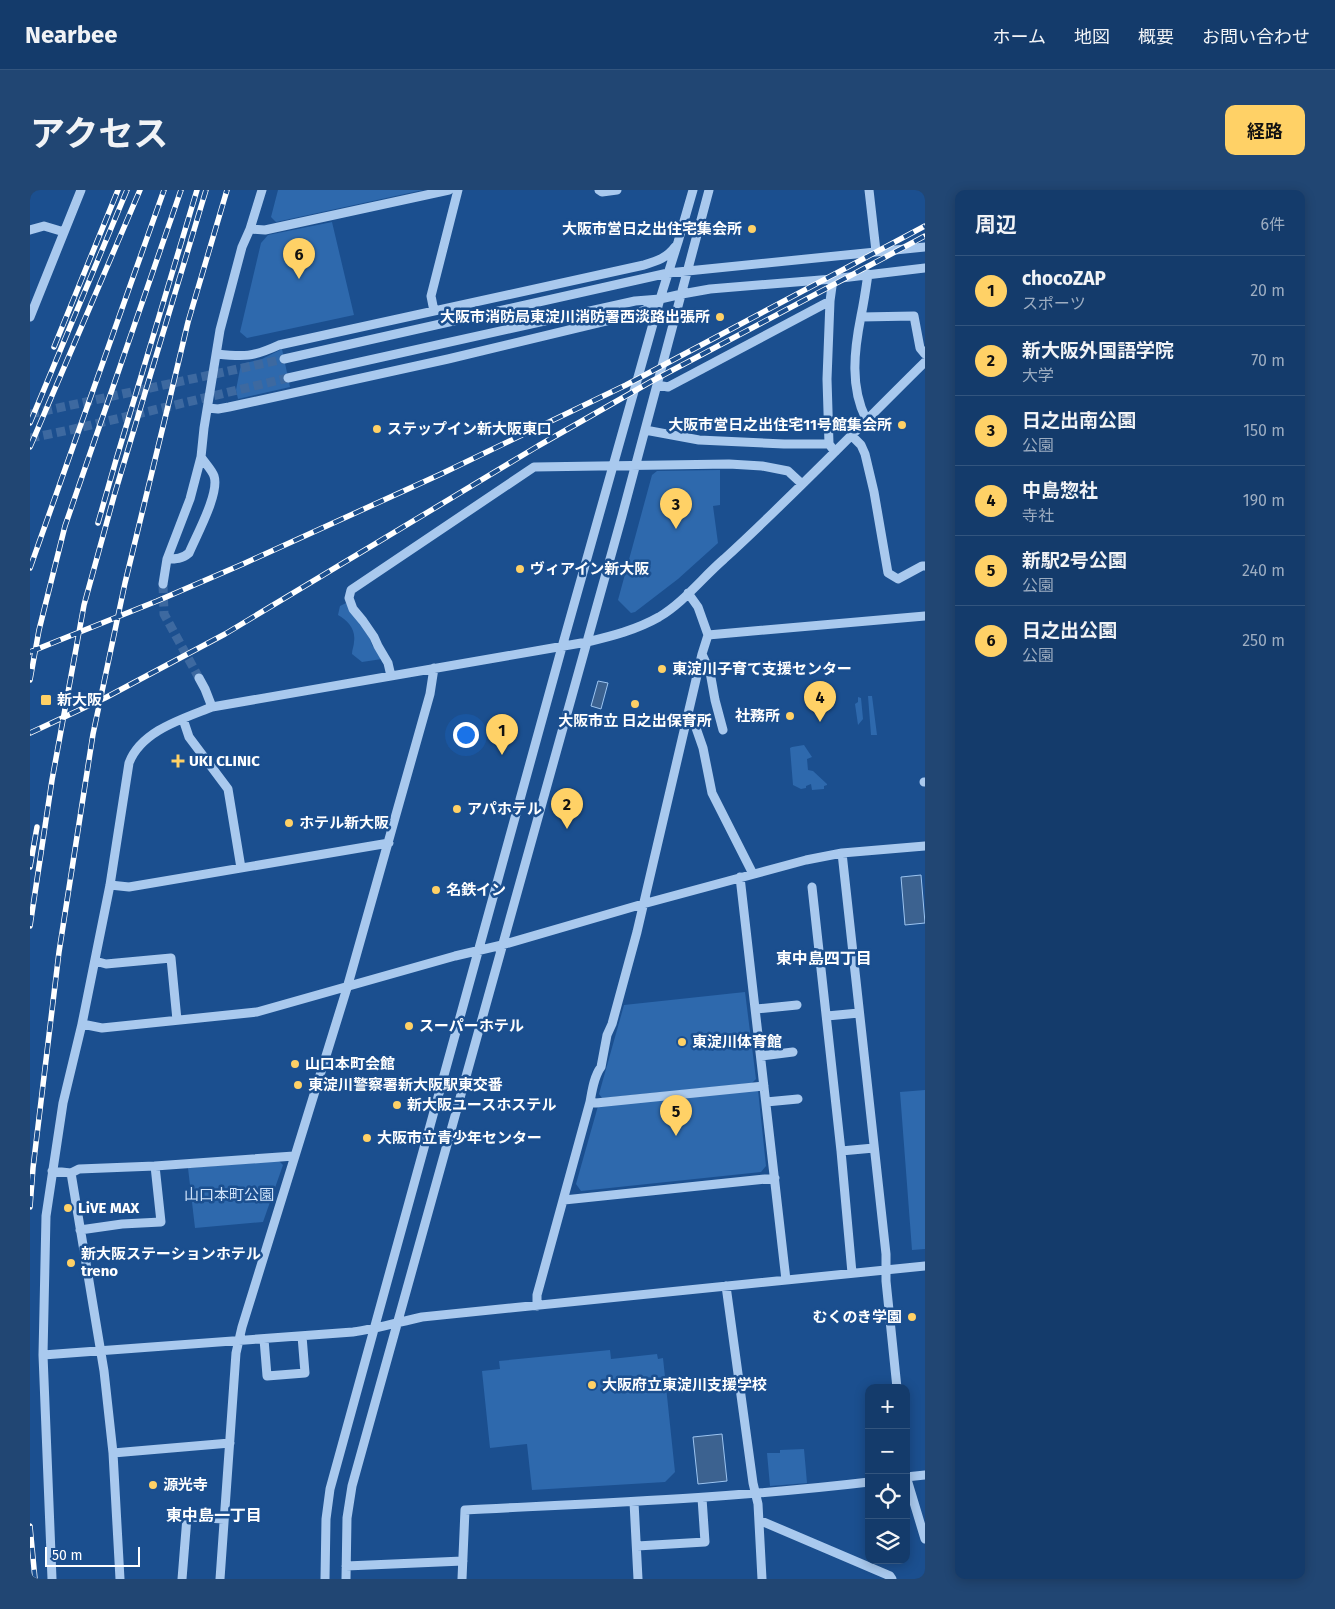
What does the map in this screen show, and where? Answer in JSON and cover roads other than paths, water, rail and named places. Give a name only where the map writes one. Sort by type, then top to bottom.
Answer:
[{"type":"street","points":[[30,317],[81,190]]},
{"type":"street","points":[[163,584],[167,559],[190,498],[201,457],[220,330],[240,256],[262,190]]},
{"type":"street","points":[[250,229],[265,230],[449,190]]},
{"type":"street","points":[[434,311],[431,296],[458,190]]},
{"type":"street","points":[[599,190],[602,192],[617,190]]},
{"type":"street","points":[[326,1579],[326,1519],[330,1489],[562,647],[693,190]]},
{"type":"street","points":[[346,1579],[347,1518],[352,1486],[622,516],[709,190]]},
{"type":"street","points":[[869,190],[876,251]]},
{"type":"street","points":[[30,230],[44,226],[64,232]]},
{"type":"street","points":[[217,354],[245,356],[260,353],[279,345],[644,265],[658,261],[670,254],[678,242]]},
{"type":"street","points":[[284,358],[668,273],[923,246]]},
{"type":"street","points":[[288,378],[635,301],[660,300],[710,289],[833,279],[925,268]]},
{"type":"street","points":[[866,419],[859,404],[855,380],[856,344],[868,274]]},
{"type":"street","points":[[833,279],[826,379],[829,444],[835,452]]},
{"type":"street","points":[[208,408],[229,407],[497,348],[631,315],[646,310],[660,300]]},
{"type":"street","points":[[657,385],[668,387],[830,301]]},
{"type":"street","points":[[861,317],[914,316],[920,348],[925,354]]},
{"type":"street","points":[[52,1579],[43,1356],[46,1216],[64,1103],[110,885],[129,764],[137,748],[156,732],[182,718],[212,707],[562,647],[587,642],[640,626],[663,614],[688,593],[852,436],[866,419],[925,362]]},
{"type":"street","points":[[645,430],[699,440],[829,444]]},
{"type":"street","points":[[852,436],[861,445],[865,454],[874,492],[888,573],[898,578],[925,566]]},
{"type":"street","points":[[167,559],[179,559],[189,553],[213,498],[214,476],[201,457]]},
{"type":"street","points":[[391,676],[388,662],[374,637],[353,609],[348,595],[352,588],[534,467],[729,464],[762,466],[788,471],[802,484]]},
{"type":"street","points":[[537,1306],[537,1295],[598,1070],[601,1067],[607,1035],[612,1024],[637,932],[708,635],[698,607],[688,593]]},
{"type":"street","points":[[708,635],[925,616]]},
{"type":"street","points":[[702,654],[710,672],[723,730]]},
{"type":"street","points":[[220,1579],[238,1341],[347,988],[430,694],[434,668]]},
{"type":"street","points":[[199,678],[212,707]]},
{"type":"street","points":[[688,716],[695,725],[703,748],[712,793],[753,874]]},
{"type":"street","points":[[182,718],[189,737],[228,789],[241,868]]},
{"type":"street","points":[[110,885],[129,887],[388,844]]},
{"type":"street","points":[[82,1024],[102,1028],[258,1012],[455,956],[502,946],[643,904],[806,860],[842,853],[925,846]]},
{"type":"street","points":[[842,853],[886,1254],[887,1287],[897,1384]]},
{"type":"street","points":[[740,878],[786,1280]]},
{"type":"street","points":[[812,887],[841,1151],[852,1273]]},
{"type":"street","points":[[95,961],[106,964],[170,958],[177,1020]]},
{"type":"street","points":[[756,1009],[796,1005]]},
{"type":"street","points":[[827,1016],[859,1013]]},
{"type":"street","points":[[761,1056],[793,1052]]},
{"type":"street","points":[[590,1102],[596,1103],[764,1086]]},
{"type":"street","points":[[766,1102],[798,1098]]},
{"type":"street","points":[[841,1151],[874,1148]]},
{"type":"street","points":[[52,1171],[71,1173],[79,1170],[294,1156]]},
{"type":"street","points":[[80,1230],[122,1224],[161,1222],[155,1166]]},
{"type":"street","points":[[71,1173],[100,1351],[113,1453],[120,1579]]},
{"type":"street","points":[[564,1200],[775,1178]]},
{"type":"street","points":[[43,1356],[374,1329],[422,1317],[925,1266]]},
{"type":"street","points":[[726,1286],[756,1494],[762,1579]]},
{"type":"street","points":[[264,1339],[267,1376],[305,1373],[302,1336]]},
{"type":"street","points":[[113,1453],[230,1443]]},
{"type":"street","points":[[910,1477],[925,1475]]},
{"type":"street","points":[[462,1579],[465,1510],[702,1498],[865,1482]]},
{"type":"street","points":[[910,1490],[925,1539]]},
{"type":"street","points":[[637,1546],[705,1542],[702,1498]]},
{"type":"street","points":[[634,1502],[638,1579]]},
{"type":"street","points":[[182,1579],[187,1517],[224,1520]]},
{"type":"street","points":[[759,1520],[890,1576],[892,1579]]},
{"type":"street","points":[[346,1566],[463,1561]]},
{"type":"tunnel","points":[[30,414],[284,359]]},
{"type":"tunnel","points":[[30,438],[288,378]]},
{"type":"tunnel","points":[[163,584],[164,614],[199,678]]},
{"type":"railway","points":[[54,347],[118,190]]},
{"type":"railway","points":[[30,423],[127,190]]},
{"type":"railway","points":[[30,447],[140,190]]},
{"type":"railway","points":[[30,568],[164,190]]},
{"type":"railway","points":[[30,680],[39,630],[65,526],[181,190]]},
{"type":"railway","points":[[98,523],[197,190]]},
{"type":"railway","points":[[30,926],[52,780],[84,605],[114,496],[206,190]]},
{"type":"railway","points":[[30,1207],[59,952],[93,734],[125,583],[188,322],[227,190]]},
{"type":"railway","points":[[30,652],[243,564],[441,474],[626,385],[925,226]]},
{"type":"railway","points":[[30,733],[105,698],[225,634],[538,446],[652,381],[925,236]]},
{"type":"railway","points":[[30,867],[37,827]]},
{"type":"railway","points":[[30,1526],[35,1579]]},
{"type":"place","name":"大阪市営日之出住宅集会所","points":[[752,229]]},
{"type":"place","name":"日之出公園","points":[[299,279]]},
{"type":"place","name":"大阪市消防局東淀川消防署西淡路出張所","points":[[720,317]]},
{"type":"place","name":"大阪市営日之出住宅11号館集会所","points":[[902,425]]},
{"type":"place","name":"ステップイン新大阪東口","points":[[377,429]]},
{"type":"place","name":"日之出南公園","points":[[676,529]]},
{"type":"place","name":"ヴィアイン新大阪","points":[[520,569]]},
{"type":"place","name":"東淀川子育て支援センター","points":[[662,669]]},
{"type":"place","name":"新大阪","points":[[46,700]]},
{"type":"place","name":"大阪市立 日之出保育所","points":[[635,704]]},
{"type":"place","name":"社務所","points":[[790,716]]},
{"type":"place","name":"中島惣社","points":[[820,722]]},
{"type":"place","name":"chocoZAP","points":[[502,755]]},
{"type":"place","name":"UKI CLINIC","points":[[178,761]]},
{"type":"place","name":"アパホテル","points":[[457,809]]},
{"type":"place","name":"ホテル新大阪","points":[[289,823]]},
{"type":"place","name":"新大阪外国語学院","points":[[567,829]]},
{"type":"place","name":"名鉄イン","points":[[436,890]]},
{"type":"place","name":"スーパーホテル","points":[[409,1026]]},
{"type":"place","name":"東淀川体育館","points":[[682,1042]]},
{"type":"place","name":"山口本町会館","points":[[295,1064]]},
{"type":"place","name":"東淀川警察署新大阪駅東交番","points":[[298,1085]]},
{"type":"place","name":"新大阪ユースホステル","points":[[397,1105]]},
{"type":"place","name":"新駅2号公園","points":[[676,1136]]},
{"type":"place","name":"大阪市立青少年センター","points":[[367,1138]]},
{"type":"place","name":"LiVE MAX","points":[[68,1208]]},
{"type":"place","name":"新大阪ステーションホテル treno","points":[[71,1263]]},
{"type":"place","name":"むくのき学園","points":[[912,1317]]},
{"type":"place","name":"大阪府立東淀川支援学校","points":[[592,1385]]},
{"type":"place","name":"源光寺","points":[[153,1485]]},
{"type":"district","name":"東中島四丁目","points":[[824,958]]},
{"type":"district","name":"東中島一丁目","points":[[214,1515]]},
{"type":"park label","name":"山口本町公園","points":[[229,1195]]}]
